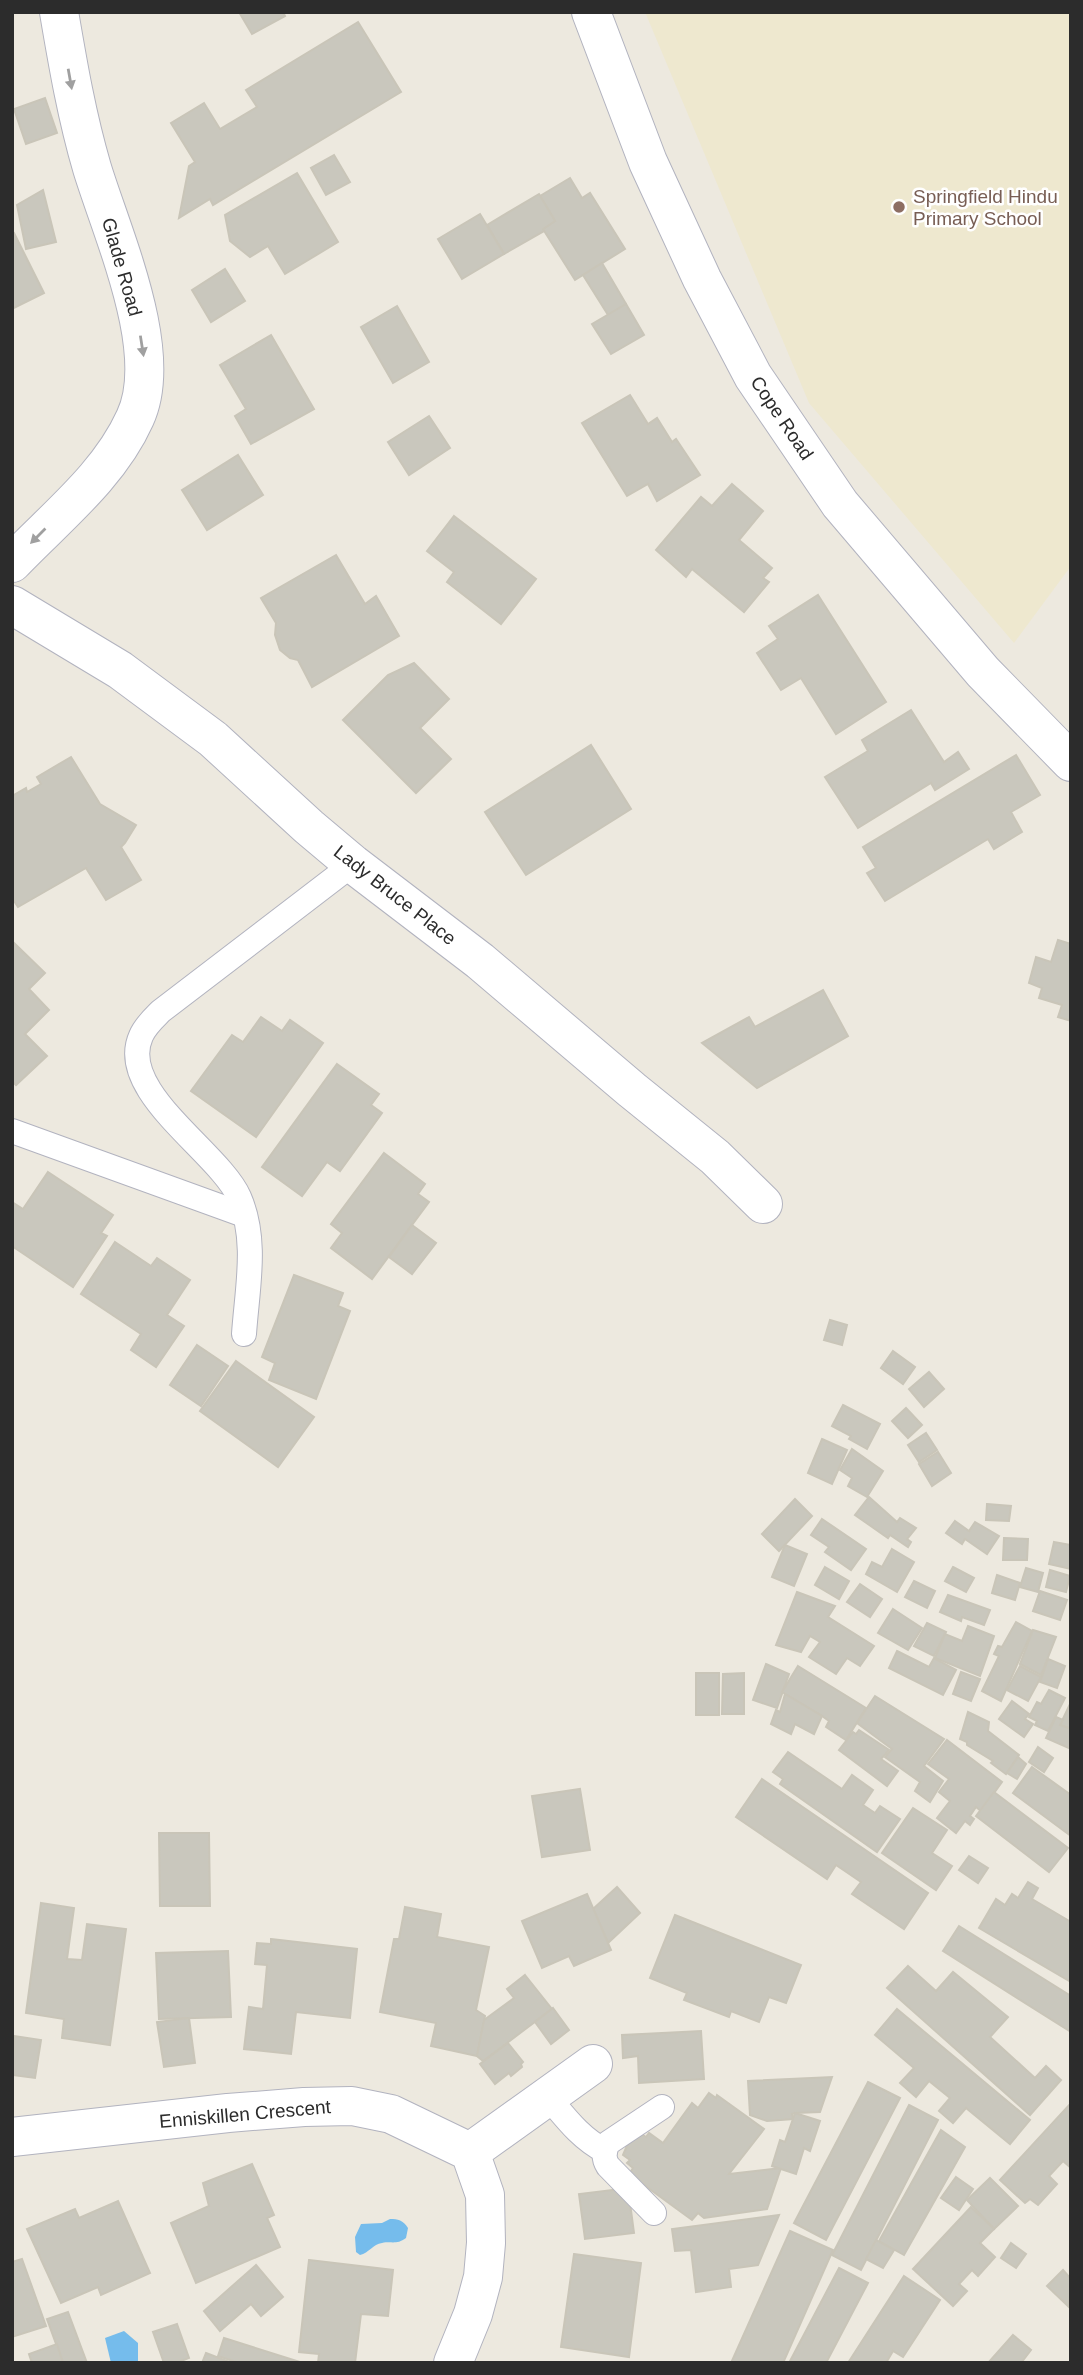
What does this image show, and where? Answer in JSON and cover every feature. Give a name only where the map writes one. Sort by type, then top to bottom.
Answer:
[{"type":"street","name":"Glade Road","points":[[12,563],[83,491],[118,447],[135,420],[145,384],[144,356],[133,292],[92,167],[74,100],[59,12]]},
{"type":"street","name":"Cope Road","points":[[591,12],[648,162],[702,279],[753,376],[840,504],[983,672],[1071,762]]},
{"type":"street","name":"Lady Bruce Place","points":[[12,605],[120,670],[213,739],[309,827],[480,961],[715,1157],[763,1204]]},
{"type":"street","points":[[453,2363],[473,2314],[486,2244],[485,2194],[470,2152],[593,2064]]},
{"type":"street","name":"Enniskillen Crescent","points":[[12,2137],[228,2113],[352,2106],[391,2114],[470,2152]]},
{"type":"lane","points":[[244,1334],[250,1251],[244,1215],[234,1188],[150,1092],[141,1072],[138,1052],[140,1038],[161,1011],[353,864]]},
{"type":"lane","points":[[12,1131],[244,1215]]},
{"type":"lane","points":[[548,2097],[580,2134],[605,2151]]},
{"type":"lane","points":[[654,2213],[604,2160],[608,2143],[662,2107]]},
{"type":"shaded area","name":"Springfield Hindu Primary School","points":[[645,12],[1071,12],[1071,566],[1014,643],[809,403]]},
{"type":"water","points":[[390,2219],[400,2220],[406,2225],[406,2238],[379,2244],[360,2255],[356,2252],[355,2237],[361,2224],[382,2223]]},
{"type":"water","points":[[124,2331],[138,2343],[138,2363],[111,2363],[105,2338]]},
{"type":"building","points":[[239,12],[283,12],[285,16],[252,34]]},
{"type":"building","points":[[358,22],[401,92],[213,205],[210,199],[179,218],[189,166],[195,162],[171,123],[204,103],[220,129],[257,107],[246,90]]},
{"type":"building","points":[[45,98],[57,133],[26,144],[14,109]]},
{"type":"building","points":[[334,155],[350,182],[326,195],[311,168]]},
{"type":"building","points":[[297,173],[338,242],[285,274],[268,246],[250,257],[230,241],[225,215]]},
{"type":"building","points":[[570,178],[582,198],[590,193],[625,249],[575,280],[543,229],[555,221],[540,196]]},
{"type":"building","points":[[43,190],[56,242],[26,249],[17,205]]},
{"type":"building","points":[[539,194],[555,221],[543,229],[544,231],[504,254],[487,225]]},
{"type":"building","points":[[480,214],[504,254],[462,279],[438,239]]},
{"type":"building","points":[[14,233],[44,293],[12,309],[12,234]]},
{"type":"building","points":[[602,263],[626,304],[608,315],[583,275]]},
{"type":"building","points":[[225,269],[245,301],[211,322],[192,290]]},
{"type":"building","points":[[626,304],[644,335],[611,354],[592,324]]},
{"type":"building","points":[[397,306],[429,362],[393,383],[361,327]]},
{"type":"building","points":[[271,335],[314,409],[251,444],[235,416],[246,409],[220,365]]},
{"type":"building","points":[[630,395],[648,424],[657,418],[672,442],[676,439],[700,475],[657,501],[648,484],[627,496],[582,423]]},
{"type":"building","points":[[429,416],[450,448],[409,475],[388,442]]},
{"type":"building","points":[[238,455],[263,495],[207,530],[182,490]]},
{"type":"building","points":[[732,484],[763,511],[739,540],[772,568],[763,578],[769,582],[744,612],[692,569],[686,577],[656,550],[701,497],[712,506]]},
{"type":"building","points":[[454,516],[536,579],[501,624],[447,582],[454,572],[427,551]]},
{"type":"building","points":[[336,555],[365,604],[376,596],[399,636],[312,687],[298,660],[290,658],[280,650],[275,635],[276,623],[261,598]]},
{"type":"building","points":[[818,595],[886,702],[836,734],[801,678],[781,690],[757,653],[778,639],[769,626]]},
{"type":"building","points":[[414,663],[449,699],[420,728],[451,759],[416,793],[343,720],[388,675]]},
{"type":"building","points":[[911,710],[944,762],[958,752],[969,769],[935,790],[931,783],[858,828],[825,777],[868,751],[862,740]]},
{"type":"building","points":[[591,745],[631,809],[526,875],[485,812]]},
{"type":"building","points":[[1016,755],[1040,795],[1011,812],[1022,832],[994,849],[988,839],[885,901],[867,873],[876,868],[863,847]]},
{"type":"building","points":[[71,757],[100,804],[136,825],[121,847],[141,880],[106,900],[86,868],[18,907],[12,898],[12,796],[41,784],[37,777]]},
{"type":"building","points":[[1058,940],[1071,944],[1071,1021],[1058,1017],[1062,1005],[1039,998],[1042,988],[1029,983],[1036,957],[1051,962]]},
{"type":"building","points":[[12,941],[45,973],[29,989],[49,1010],[25,1034],[47,1056],[16,1085],[12,1081]]},
{"type":"building","points":[[823,990],[848,1036],[757,1088],[702,1043],[749,1017],[755,1027]]},
{"type":"building","points":[[261,1017],[282,1031],[290,1020],[323,1043],[256,1137],[191,1091],[232,1035],[243,1042]]},
{"type":"building","points":[[337,1064],[379,1094],[371,1105],[382,1113],[340,1171],[327,1162],[302,1196],[262,1167]]},
{"type":"building","points":[[384,1153],[425,1184],[418,1194],[429,1202],[372,1279],[331,1248],[342,1233],[331,1224]]},
{"type":"building","points":[[48,1172],[113,1215],[101,1233],[107,1236],[73,1287],[12,1246],[12,1202],[23,1209]]},
{"type":"building","points":[[412,1225],[436,1243],[412,1274],[389,1257]]},
{"type":"building","points":[[115,1242],[151,1266],[157,1258],[190,1280],[167,1315],[184,1326],[156,1367],[131,1350],[141,1334],[81,1294]]},
{"type":"building","points":[[294,1275],[343,1293],[338,1306],[350,1311],[316,1399],[269,1380],[275,1363],[262,1357]]},
{"type":"building","points":[[830,1320],[847,1325],[842,1345],[824,1340]]},
{"type":"building","points":[[197,1345],[228,1366],[201,1406],[170,1385]]},
{"type":"building","points":[[893,1351],[915,1367],[903,1384],[881,1368]]},
{"type":"building","points":[[236,1361],[314,1417],[278,1467],[200,1411]]},
{"type":"building","points":[[929,1372],[944,1389],[924,1407],[909,1389]]},
{"type":"building","points":[[843,1405],[880,1424],[867,1449],[832,1426]]},
{"type":"building","points":[[906,1408],[922,1425],[908,1438],[892,1421]]},
{"type":"building","points":[[926,1433],[937,1450],[919,1462],[908,1445]]},
{"type":"building","points":[[822,1439],[847,1450],[832,1484],[808,1473]]},
{"type":"building","points":[[852,1449],[883,1471],[867,1497],[848,1486],[852,1478],[840,1470]]},
{"type":"building","points":[[938,1452],[951,1473],[932,1486],[919,1464]]},
{"type":"building","points":[[869,1497],[897,1522],[900,1518],[916,1528],[907,1539],[911,1542],[908,1547],[890,1535],[888,1538],[855,1515]]},
{"type":"building","points":[[795,1499],[812,1516],[779,1551],[762,1534]]},
{"type":"building","points":[[987,1504],[1011,1506],[1009,1521],[986,1520]]},
{"type":"building","points":[[822,1519],[866,1549],[851,1570],[825,1552],[829,1547],[811,1535]]},
{"type":"building","points":[[955,1521],[969,1531],[975,1522],[999,1536],[987,1554],[965,1539],[962,1544],[946,1533]]},
{"type":"building","points":[[1004,1538],[1028,1539],[1027,1560],[1003,1560]]},
{"type":"building","points":[[1054,1542],[1071,1545],[1071,1569],[1049,1564]]},
{"type":"building","points":[[785,1545],[807,1554],[794,1586],[772,1577]]},
{"type":"building","points":[[892,1549],[914,1562],[897,1592],[866,1574],[872,1562],[882,1567]]},
{"type":"building","points":[[825,1567],[849,1581],[839,1599],[815,1585]]},
{"type":"building","points":[[953,1567],[974,1578],[966,1592],[945,1581]]},
{"type":"building","points":[[1026,1568],[1043,1573],[1038,1592],[1020,1587]]},
{"type":"building","points":[[1050,1570],[1070,1576],[1066,1592],[1046,1587]]},
{"type":"building","points":[[997,1575],[1020,1583],[1015,1600],[992,1593]]},
{"type":"building","points":[[914,1581],[935,1591],[927,1608],[905,1597]]},
{"type":"building","points":[[860,1584],[882,1599],[870,1617],[847,1602]]},
{"type":"building","points":[[1040,1591],[1067,1600],[1060,1620],[1033,1611]]},
{"type":"building","points":[[797,1592],[835,1606],[828,1617],[874,1646],[860,1666],[847,1658],[836,1674],[809,1657],[820,1642],[810,1636],[801,1652],[776,1645]]},
{"type":"building","points":[[948,1595],[990,1610],[984,1625],[962,1617],[961,1621],[940,1612]]},
{"type":"building","points":[[893,1609],[922,1628],[908,1650],[878,1633]]},
{"type":"building","points":[[1016,1622],[1032,1631],[1001,1701],[982,1691],[999,1656],[994,1654],[998,1646],[1002,1647]]},
{"type":"building","points":[[927,1623],[946,1632],[934,1656],[914,1646]]},
{"type":"building","points":[[968,1626],[994,1636],[980,1676],[935,1658],[945,1634],[962,1641]]},
{"type":"building","points":[[1033,1630],[1056,1637],[1041,1675],[1020,1664]]},
{"type":"building","points":[[897,1651],[929,1667],[934,1658],[956,1670],[943,1695],[889,1668]]},
{"type":"building","points":[[1048,1659],[1065,1666],[1057,1688],[1040,1682]]},
{"type":"building","points":[[766,1664],[789,1674],[777,1708],[753,1700]]},
{"type":"building","points":[[798,1666],[866,1708],[846,1740],[826,1727],[829,1721],[782,1692]]},
{"type":"building","points":[[1020,1666],[1041,1677],[1028,1701],[1007,1690]]},
{"type":"building","points":[[961,1672],[980,1679],[971,1701],[953,1694]]},
{"type":"building","points":[[696,1673],[719,1673],[719,1715],[696,1715]]},
{"type":"building","points":[[744,1673],[744,1714],[722,1714],[723,1674]]},
{"type":"building","points":[[1049,1690],[1065,1698],[1048,1731],[1035,1725],[1037,1721],[1029,1717],[1037,1702],[1041,1704]]},
{"type":"building","points":[[785,1694],[822,1716],[814,1734],[795,1724],[791,1734],[771,1724],[776,1710],[780,1712]]},
{"type":"building","points":[[875,1696],[944,1739],[924,1766],[943,1781],[930,1802],[915,1791],[920,1782],[885,1757],[892,1749],[857,1723]]},
{"type":"building","points":[[1012,1701],[1029,1714],[1025,1719],[1033,1724],[1024,1737],[999,1719]]},
{"type":"building","points":[[1071,1702],[1071,1729],[1060,1725]]},
{"type":"building","points":[[968,1712],[989,1722],[988,1731],[1019,1755],[1006,1774],[991,1763],[993,1761],[960,1739]]},
{"type":"building","points":[[1056,1717],[1063,1720],[1060,1725],[1071,1729],[1071,1749],[1046,1738]]},
{"type":"building","points":[[859,1730],[889,1750],[881,1759],[898,1771],[887,1786],[839,1750],[853,1732],[856,1734]]},
{"type":"building","points":[[947,1740],[1002,1782],[981,1811],[976,1807],[970,1816],[974,1819],[970,1825],[965,1821],[956,1833],[937,1818],[950,1801],[939,1792],[949,1779],[928,1764]]},
{"type":"building","points":[[1038,1747],[1053,1758],[1044,1772],[1029,1762]]},
{"type":"building","points":[[788,1752],[842,1789],[852,1775],[873,1790],[863,1805],[875,1813],[880,1806],[900,1819],[877,1852],[780,1784],[783,1779],[773,1772]]},
{"type":"building","points":[[1018,1757],[1026,1764],[1017,1779],[1007,1773]]},
{"type":"building","points":[[1032,1767],[1071,1795],[1071,1836],[1013,1793]]},
{"type":"building","points":[[762,1779],[928,1893],[904,1929],[852,1894],[861,1882],[836,1865],[827,1879],[736,1817]]},
{"type":"building","points":[[580,1789],[590,1850],[542,1857],[532,1796]]},
{"type":"building","points":[[994,1792],[1068,1848],[1049,1872],[976,1816]]},
{"type":"building","points":[[913,1808],[947,1830],[932,1853],[952,1866],[936,1890],[882,1853]]},
{"type":"building","points":[[159,1833],[209,1833],[210,1906],[160,1906]]},
{"type":"building","points":[[969,1856],[988,1868],[978,1883],[959,1870]]},
{"type":"building","points":[[1028,1882],[1038,1888],[1032,1899],[1071,1922],[1071,1982],[979,1928],[996,1899],[1005,1905],[1012,1894],[1018,1898]]},
{"type":"building","points":[[617,1887],[640,1913],[608,1943],[593,1909]]},
{"type":"building","points":[[587,1894],[611,1950],[574,1966],[569,1956],[542,1968],[522,1921]]},
{"type":"building","points":[[41,1903],[74,1908],[67,1959],[82,1960],[87,1924],[126,1929],[110,2045],[62,2038],[64,2019],[26,2013]]},
{"type":"building","points":[[405,1907],[441,1914],[437,1937],[489,1947],[476,2010],[485,2016],[477,2056],[431,2046],[436,2023],[380,2012],[394,1939],[399,1939]]},
{"type":"building","points":[[675,1915],[801,1965],[786,2003],[769,1997],[759,2022],[731,2011],[729,2017],[684,2000],[687,1993],[650,1978]]},
{"type":"building","points":[[959,1926],[1071,1996],[1071,2032],[943,1951]]},
{"type":"building","points":[[271,1939],[357,1949],[350,2018],[296,2012],[291,2054],[244,2049],[249,2007],[263,2009],[267,1965],[255,1964],[257,1943],[271,1944]]},
{"type":"building","points":[[228,1951],[231,2017],[159,2019],[156,1953]]},
{"type":"building","points":[[908,1966],[936,1991],[953,1972],[1008,2017],[990,2037],[1035,2078],[1046,2066],[1061,2080],[1030,2115],[887,1988]]},
{"type":"building","points":[[525,1975],[552,2009],[483,2061],[477,2056],[484,2020],[514,1998],[507,1989]]},
{"type":"building","points":[[553,2008],[569,2030],[551,2044],[535,2022]]},
{"type":"building","points":[[897,2009],[1030,2120],[1010,2144],[966,2108],[953,2123],[939,2111],[950,2098],[929,2081],[916,2097],[900,2083],[914,2068],[875,2035]]},
{"type":"building","points":[[189,2018],[195,2063],[164,2067],[157,2022]]},
{"type":"building","points":[[701,2031],[704,2079],[639,2083],[638,2056],[623,2058],[622,2035]]},
{"type":"building","points":[[14,2036],[41,2040],[35,2078],[12,2075]]},
{"type":"building","points":[[508,2043],[523,2062],[522,2067],[495,2084],[480,2064]]},
{"type":"building","points":[[832,2077],[820,2112],[795,2113],[792,2114],[793,2119],[767,2121],[750,2115],[748,2081]]},
{"type":"building","points":[[868,2082],[900,2098],[826,2240],[794,2223]]},
{"type":"building","points":[[709,2093],[716,2098],[717,2095],[764,2129],[729,2174],[781,2168],[767,2209],[704,2218],[698,2213],[692,2220],[629,2174],[633,2168],[627,2163],[630,2160],[623,2155],[629,2141],[640,2133],[646,2137],[649,2133],[663,2143],[692,2103],[698,2108]]},
{"type":"building","points":[[1071,2103],[1071,2168],[1063,2161],[1049,2176],[1057,2184],[1038,2205],[1030,2199],[1025,2203],[1000,2180]]},
{"type":"building","points":[[909,2105],[938,2120],[861,2270],[832,2255]]},
{"type":"building","points":[[795,2113],[820,2121],[810,2151],[804,2148],[796,2174],[772,2166],[780,2140],[785,2142]]},
{"type":"building","points":[[941,2130],[965,2147],[904,2255],[879,2241]]},
{"type":"building","points":[[252,2164],[274,2215],[267,2218],[280,2247],[196,2283],[171,2223],[209,2206],[203,2183]]},
{"type":"building","points":[[956,2177],[973,2189],[959,2210],[941,2198]]},
{"type":"building","points":[[990,2178],[1018,2206],[994,2229],[967,2200]]},
{"type":"building","points":[[628,2188],[634,2233],[585,2239],[579,2194]]},
{"type":"building","points":[[118,2201],[150,2273],[101,2295],[98,2287],[61,2303],[27,2229],[75,2209],[79,2218]]},
{"type":"building","points":[[971,2207],[994,2229],[980,2243],[995,2257],[978,2276],[972,2270],[959,2284],[967,2291],[953,2306],[913,2269]]},
{"type":"building","points":[[779,2215],[758,2265],[729,2269],[731,2287],[696,2292],[691,2250],[675,2251],[672,2229]]},
{"type":"building","points":[[790,2231],[833,2250],[783,2363],[731,2363]]},
{"type":"building","points":[[876,2240],[894,2250],[883,2268],[866,2259]]},
{"type":"building","points":[[1011,2243],[1026,2254],[1016,2268],[1001,2258]]},
{"type":"building","points":[[574,2254],[641,2263],[629,2357],[561,2347]]},
{"type":"building","points":[[22,2259],[46,2326],[12,2337],[12,2262]]},
{"type":"building","points":[[309,2260],[393,2270],[388,2316],[361,2314],[355,2363],[318,2363],[319,2354],[299,2352]]},
{"type":"building","points":[[256,2265],[283,2297],[261,2316],[251,2304],[220,2331],[204,2311]]},
{"type":"building","points":[[839,2268],[868,2283],[826,2363],[789,2363]]},
{"type":"building","points":[[1063,2270],[1071,2279],[1069,2307],[1047,2286]]},
{"type":"building","points":[[904,2276],[940,2300],[903,2357],[893,2351],[886,2363],[848,2363]]},
{"type":"building","points":[[68,2312],[87,2363],[63,2363],[47,2319]]},
{"type":"building","points":[[177,2324],[189,2358],[176,2363],[164,2363],[153,2332]]},
{"type":"building","points":[[1013,2335],[1031,2350],[1021,2363],[988,2363]]},
{"type":"building","points":[[224,2338],[303,2363],[239,2363],[218,2356]]},
{"type":"building","points":[[57,2344],[63,2363],[32,2363],[29,2354]]},
{"type":"building","points":[[206,2353],[232,2363],[202,2363]]},
{"type":"place","name":"Springfield Hindu Primary School","points":[[899,207]]}]
